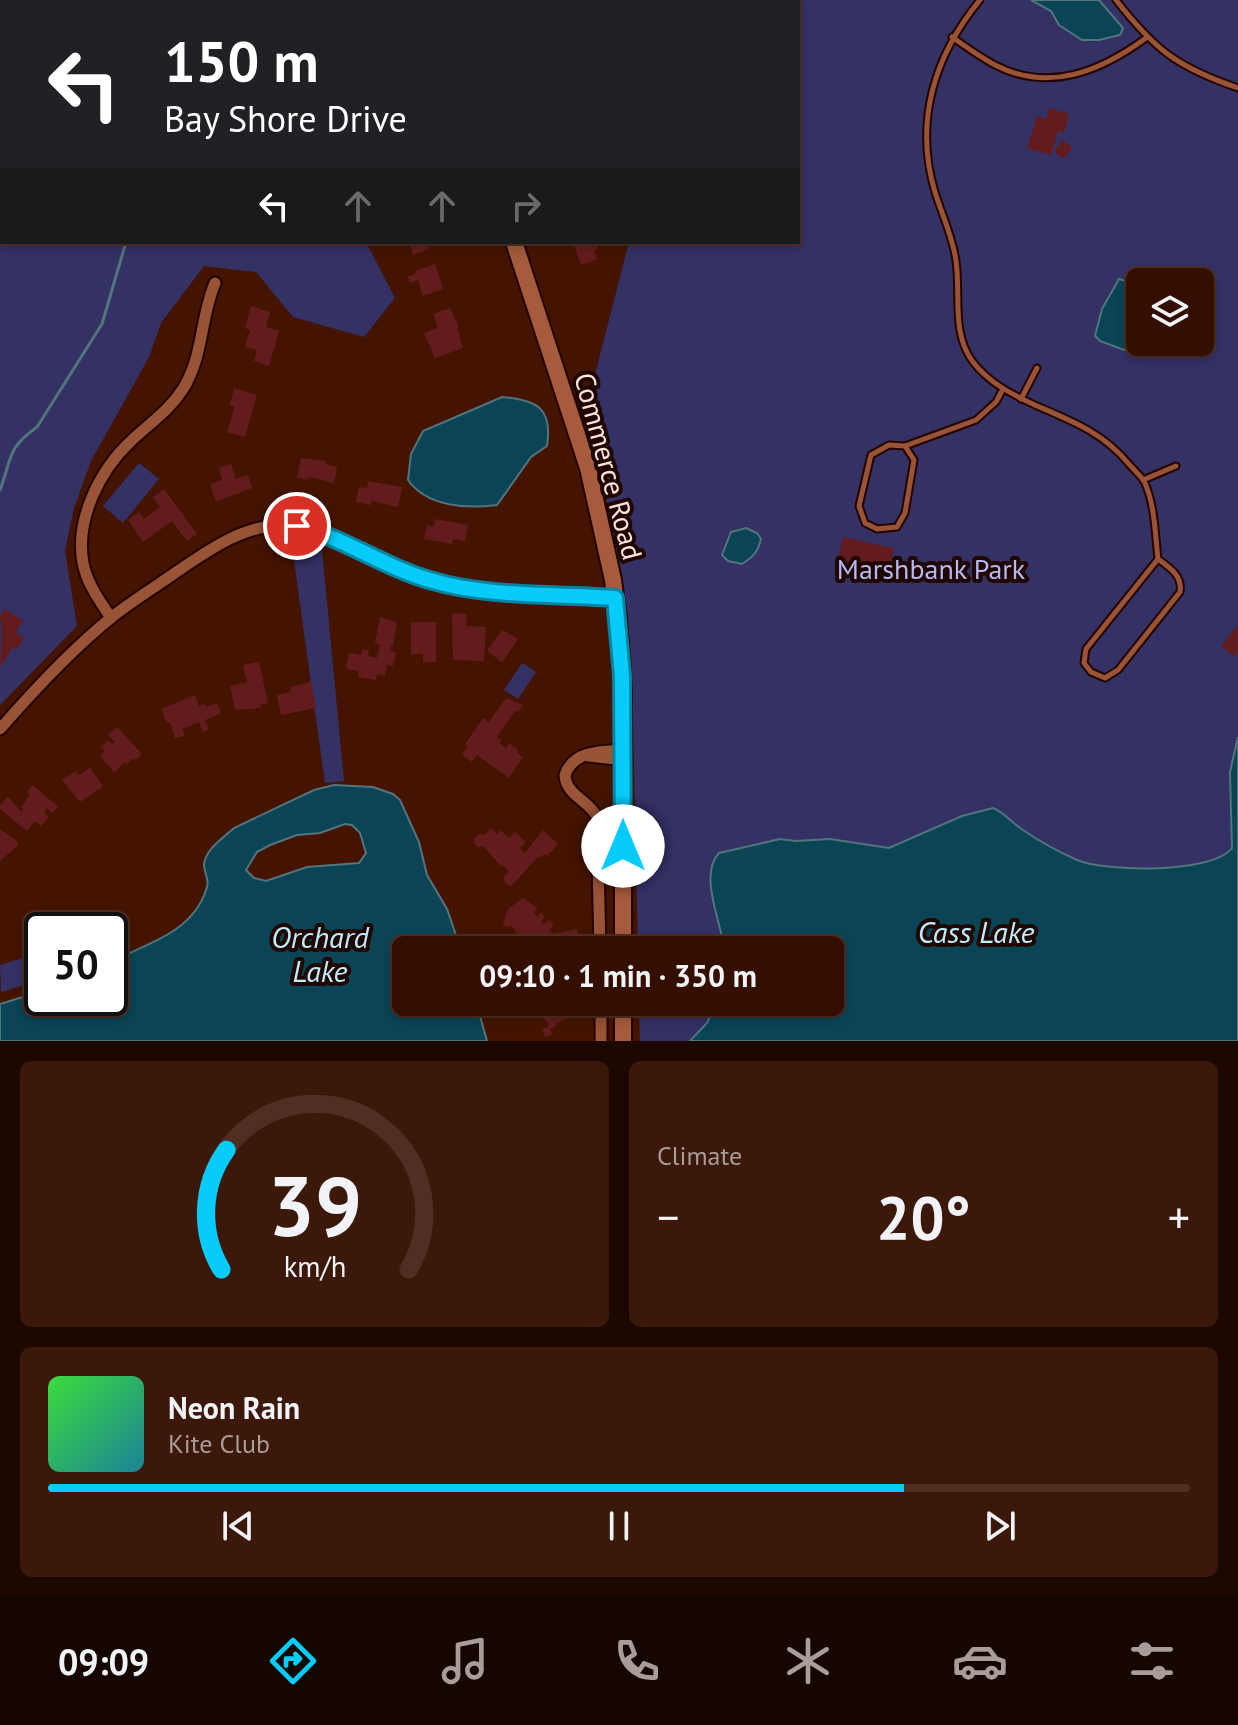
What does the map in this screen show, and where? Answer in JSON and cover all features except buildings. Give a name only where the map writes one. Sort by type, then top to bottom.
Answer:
[{"type":"main road","name":"Commerce Road","points":[[515,244],[588,468],[604,532],[615,598],[622,667],[623,936]]},
{"type":"main road","points":[[623,1016],[623,1041]]},
{"type":"street","points":[[111,618],[92,588],[84,565],[82,544],[86,517],[104,472],[129,442],[173,404],[193,372],[200,351],[208,301],[215,283]]},
{"type":"street","points":[[0,729],[28,697],[111,618],[221,543],[264,526],[297,526],[330,536],[379,561],[442,583],[471,588],[615,598]]},
{"type":"street","points":[[600,936],[597,817],[590,806],[570,791],[565,779],[570,765],[585,755],[604,759],[624,755]]},
{"type":"street","points":[[601,1016],[601,1041]]},
{"type":"lane","points":[[980,0],[952,37],[937,70],[928,104],[926,132],[934,190],[954,248],[961,337],[972,361],[994,383],[1021,399],[1089,429],[1114,446],[1143,480],[1150,502],[1158,559],[1178,577],[1181,584],[1180,592],[1118,670],[1105,678],[1097,675],[1084,663],[1086,649],[1158,559]]},
{"type":"lane","points":[[1116,0],[1146,38],[1177,62],[1238,88]]},
{"type":"lane","points":[[952,37],[996,66],[1041,77],[1084,73],[1104,66],[1146,38]]},
{"type":"lane","points":[[1021,399],[1037,368]]},
{"type":"lane","points":[[905,446],[914,460],[905,513],[897,527],[877,529],[865,523],[859,506],[871,455],[889,445],[905,446],[976,420],[996,402],[1003,389]]},
{"type":"lane","points":[[1143,480],[1176,466]]},
{"type":"green space","name":"Marshbank Park","points":[[800,0],[1238,0],[1238,737],[1230,772],[1232,848],[1222,856],[1238,1041],[640,1041],[639,1016],[844,1016],[844,936],[638,936],[632,666],[627,612],[605,491],[573,384],[591,390],[628,244],[800,244]]},
{"type":"green space","points":[[0,244],[367,244],[395,298],[364,337],[293,317],[256,272],[204,266],[161,323],[149,357],[91,461],[74,508],[65,551],[77,626],[0,705]]},
{"type":"green space","points":[[139,463],[159,479],[123,523],[103,506]]},
{"type":"green space","points":[[290,532],[321,539],[344,781],[325,783]]},
{"type":"green space","points":[[522,663],[536,672],[518,699],[504,690]]},
{"type":"green space","points":[[24,958],[24,985],[1,992],[0,965]]},
{"type":"water","points":[[1031,0],[1099,0],[1123,28],[1120,35],[1082,40],[1059,25],[1051,11]]},
{"type":"water","points":[[1119,279],[1126,281],[1124,350],[1095,336],[1102,309]]},
{"type":"water","points":[[502,397],[525,401],[540,408],[545,415],[548,433],[547,446],[531,457],[497,505],[473,507],[448,504],[416,489],[408,480],[411,454],[423,431]]},
{"type":"water","points":[[746,528],[757,533],[761,539],[757,551],[742,564],[728,561],[722,555],[731,532]]},
{"type":"water","name":"Cass Lake","points":[[1238,737],[1238,1041],[690,1041],[710,1016],[844,1016],[844,936],[721,936],[711,886],[713,863],[719,853],[780,839],[830,839],[889,848],[962,816],[993,808],[1042,842],[1091,864],[1158,868],[1203,863],[1232,848],[1230,772]]},
{"type":"water","name":"Orchard Lake","points":[[334,785],[373,787],[393,794],[400,800],[419,842],[427,875],[447,909],[456,936],[392,936],[392,1016],[480,1016],[487,1041],[0,1041],[0,1004],[24,997],[24,1016],[128,1016],[128,954],[153,943],[190,917],[208,884],[204,866],[207,855],[234,828],[314,790]],"holes":[[[345,824],[352,825],[360,833],[366,853],[359,863],[307,867],[266,881],[254,878],[246,870],[257,852],[297,835],[320,833]]]},
{"type":"waterway","points":[[0,490],[15,448],[37,427],[102,324],[125,244]]},
{"type":"route","points":[[297,526],[330,536],[379,561],[433,581],[471,588],[615,598],[622,676],[623,846]]}]
